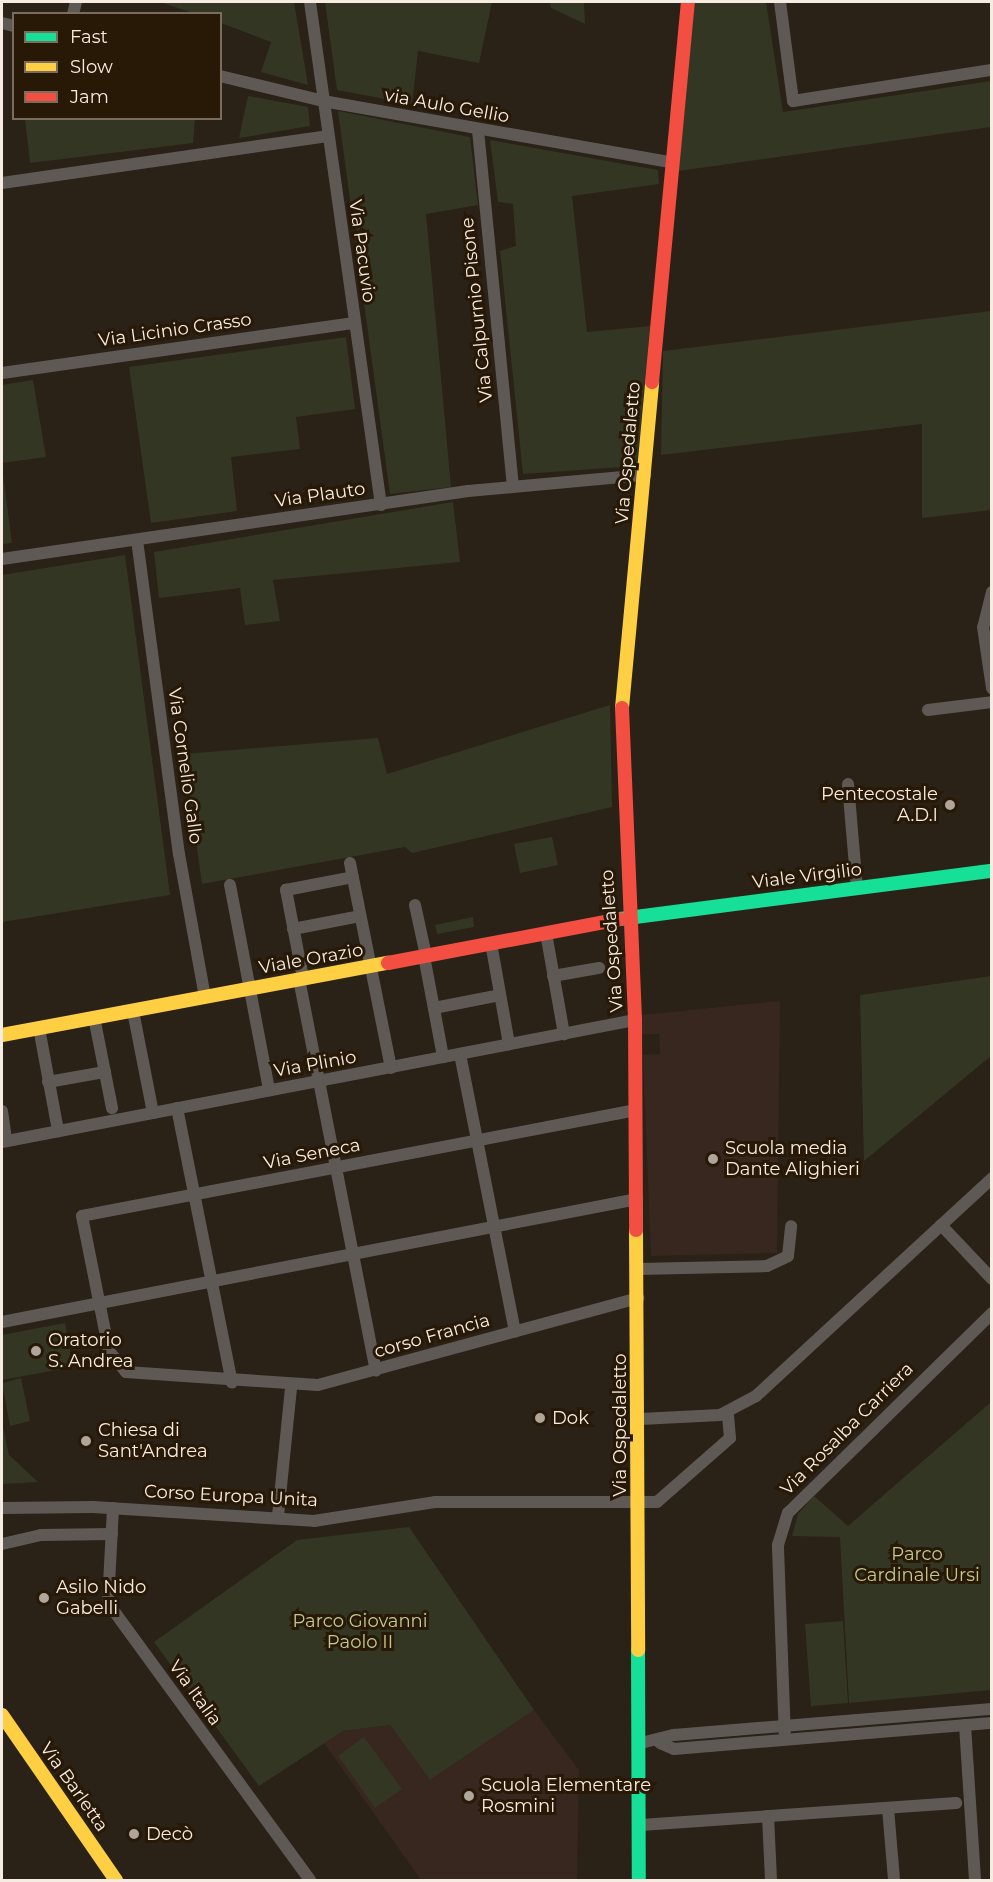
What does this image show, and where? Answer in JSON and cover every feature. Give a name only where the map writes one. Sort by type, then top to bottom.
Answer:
[{"type":"street","name":"Via Pacuvio","points":[[310,2],[381,505]]},
{"type":"street","name":"Via Ospedaletto","points":[[639,1881],[641,1743],[638,1199],[635,1020],[627,918],[622,679],[645,475],[669,162],[687,2]]},
{"type":"street","points":[[780,2],[793,100],[992,70]]},
{"type":"street","name":"via Aulo Gellio","points":[[222,76],[323,101],[669,162]]},
{"type":"street","name":"Via Calpurnio Pisone","points":[[478,130],[513,486]]},
{"type":"street","points":[[2,183],[328,136]]},
{"type":"street","name":"Via Licinio Crasso","points":[[2,373],[354,323]]},
{"type":"street","name":"Via Plauto","points":[[2,559],[513,486],[645,475]]},
{"type":"street","name":"Via Cornelio Gallo","points":[[136,540],[179,854],[205,997]]},
{"type":"street","points":[[992,592],[983,627],[992,688]]},
{"type":"street","points":[[927,710],[992,702]]},
{"type":"street","points":[[848,784],[857,888]]},
{"type":"street","points":[[350,863],[391,1068]]},
{"type":"street","name":"Viale Virgilio","points":[[627,918],[992,871]]},
{"type":"street","points":[[353,877],[286,890],[319,1081],[376,1371]]},
{"type":"street","points":[[230,885],[269,1090]]},
{"type":"street","points":[[415,905],[443,1057]]},
{"type":"street","points":[[293,929],[360,916]]},
{"type":"street","name":"Viale Orazio","points":[[2,1035],[627,918]]},
{"type":"street","points":[[546,933],[564,1034]]},
{"type":"street","points":[[491,943],[509,1044]]},
{"type":"street","points":[[553,976],[599,968]]},
{"type":"street","points":[[434,1008],[500,995]]},
{"type":"street","points":[[133,1011],[153,1113]]},
{"type":"street","points":[[94,1017],[112,1108]]},
{"type":"street","name":"Via Plinio","points":[[4,1141],[635,1020]]},
{"type":"street","points":[[39,1028],[58,1131]]},
{"type":"street","points":[[460,1054],[514,1332]]},
{"type":"street","points":[[48,1082],[105,1072]]},
{"type":"street","points":[[177,1108],[232,1383]]},
{"type":"street","name":"Via Seneca","points":[[100,1302],[82,1216],[636,1110]]},
{"type":"street","points":[[2,1111],[4,1141]]},
{"type":"street","points":[[640,1419],[728,1413],[772,1384],[992,1178]]},
{"type":"street","points":[[2,1322],[494,1225],[638,1199]]},
{"type":"street","points":[[941,1225],[992,1279]]},
{"type":"street","points":[[638,1269],[767,1266],[788,1256],[791,1226]]},
{"type":"street","name":"corso Francia","points":[[100,1302],[109,1351],[126,1372],[291,1388],[376,1371],[638,1298]]},
{"type":"street","name":"Via Rosalba Carriera","points":[[784,1739],[778,1545],[788,1513],[992,1313]]},
{"type":"street","points":[[278,1516],[291,1388]]},
{"type":"street","name":"Corso Europa Unita","points":[[2,1508],[113,1508],[278,1516],[314,1521],[435,1502],[638,1503],[662,1501],[730,1438],[728,1413]]},
{"type":"street","name":"Via Italia","points":[[113,1508],[108,1603],[310,1881]]},
{"type":"street","points":[[2,1544],[41,1535],[112,1534]]},
{"type":"street","points":[[660,1743],[674,1735],[992,1709]]},
{"type":"street","name":"Via Barletta","points":[[2,1715],[116,1881]]},
{"type":"street","points":[[641,1743],[660,1743],[674,1749],[992,1723]]},
{"type":"street","points":[[965,1725],[975,1881]]},
{"type":"street","points":[[641,1825],[956,1803]]},
{"type":"street","points":[[888,1808],[894,1881]]},
{"type":"street","points":[[768,1816],[771,1881]]},
{"type":"shaded area","name":"Scuola media Dante Alighieri","points":[[780,1001],[777,1253],[651,1256],[643,1055],[660,1054],[659,1034],[642,1034],[642,1015]]},
{"type":"shaded area","name":"Scuola Elementare Rosmini","points":[[534,1710],[579,1770],[577,1880],[421,1880],[324,1743],[343,1731],[390,1725],[430,1780]]},
{"type":"green space","points":[[160,2],[294,2],[308,85],[261,72],[271,42],[222,23],[222,12],[190,12]]},
{"type":"green space","points":[[325,2],[492,2],[479,63],[418,51],[412,104],[337,90]]},
{"type":"green space","points":[[550,2],[584,2],[585,24],[551,8]]},
{"type":"green space","points":[[695,2],[766,2],[783,112],[991,81],[991,127],[678,171]]},
{"type":"green space","points":[[248,96],[308,107],[310,126],[239,138]]},
{"type":"green space","points":[[338,111],[470,137],[478,205],[426,214],[451,487],[390,494]]},
{"type":"green space","points":[[25,120],[195,120],[193,143],[30,163]]},
{"type":"green space","points":[[490,140],[658,170],[659,184],[572,196],[587,332],[650,326],[637,466],[523,474],[500,251],[516,246],[513,204],[498,202]]},
{"type":"green space","points":[[991,311],[991,510],[922,518],[922,424],[661,455],[663,351]]},
{"type":"green space","points":[[346,337],[355,409],[296,417],[300,449],[231,457],[237,511],[151,523],[129,367]]},
{"type":"green space","points":[[33,380],[46,457],[2,463],[2,385]]},
{"type":"green space","points":[[2,467],[12,543],[2,544]]},
{"type":"green space","points":[[453,502],[460,562],[273,580],[280,621],[245,625],[240,588],[159,598],[154,552]]},
{"type":"green space","points":[[125,555],[170,895],[2,922],[2,575]]},
{"type":"green space","points":[[610,705],[612,807],[412,853],[405,847],[202,884],[184,754],[378,738],[387,774]]},
{"type":"green space","points":[[552,837],[558,865],[520,873],[514,844]]},
{"type":"green space","points":[[473,917],[474,927],[437,934],[435,925]]},
{"type":"green space","points":[[991,976],[991,1056],[864,1161],[860,995]]},
{"type":"green space","name":"Oratorio S. Andrea","points":[[65,1323],[73,1367],[2,1380],[2,1335]]},
{"type":"green space","points":[[21,1378],[30,1421],[10,1426],[2,1383]]},
{"type":"green space","name":"Parco Cardinale Ursi","points":[[991,1402],[991,1690],[849,1703],[840,1537],[792,1536],[798,1514],[814,1496],[848,1526]]},
{"type":"green space","points":[[2,1422],[9,1455],[38,1482],[2,1484]]},
{"type":"green space","name":"Parco Giovanni Paolo II","points":[[409,1527],[534,1710],[430,1780],[390,1725],[343,1731],[259,1786],[154,1642],[297,1540]]},
{"type":"green space","points":[[843,1621],[848,1703],[811,1706],[805,1624]]},
{"type":"green space","points":[[364,1737],[402,1789],[375,1808],[338,1756]]},
{"type":"traffic: fast","points":[[620,919],[992,871]]},
{"type":"traffic: fast","points":[[638,1650],[639,1880]]},
{"type":"traffic: slow","points":[[622,708],[652,382]]},
{"type":"traffic: slow","points":[[2,1035],[388,963]]},
{"type":"traffic: slow","points":[[636,1230],[638,1650]]},
{"type":"traffic: slow","points":[[2,1715],[116,1880]]},
{"type":"traffic: jam","points":[[652,382],[688,2]]},
{"type":"traffic: jam","points":[[622,708],[635,1020],[636,1230]]},
{"type":"traffic: jam","points":[[388,963],[620,919]]},
{"type":"place","name":"Pentecostale A.D.I","points":[[950,805]]},
{"type":"place","name":"Scuola media Dante Alighieri","points":[[713,1159]]},
{"type":"place","name":"Oratorio S. Andrea","points":[[36,1351]]},
{"type":"place","name":"Dok","points":[[540,1418]]},
{"type":"place","name":"Chiesa di Sant'Andrea","points":[[86,1441]]},
{"type":"place","name":"Asilo Nido Gabelli","points":[[44,1598]]},
{"type":"place","name":"Scuola Elementare Rosmini","points":[[469,1796]]},
{"type":"place","name":"Decò","points":[[134,1834]]}]
